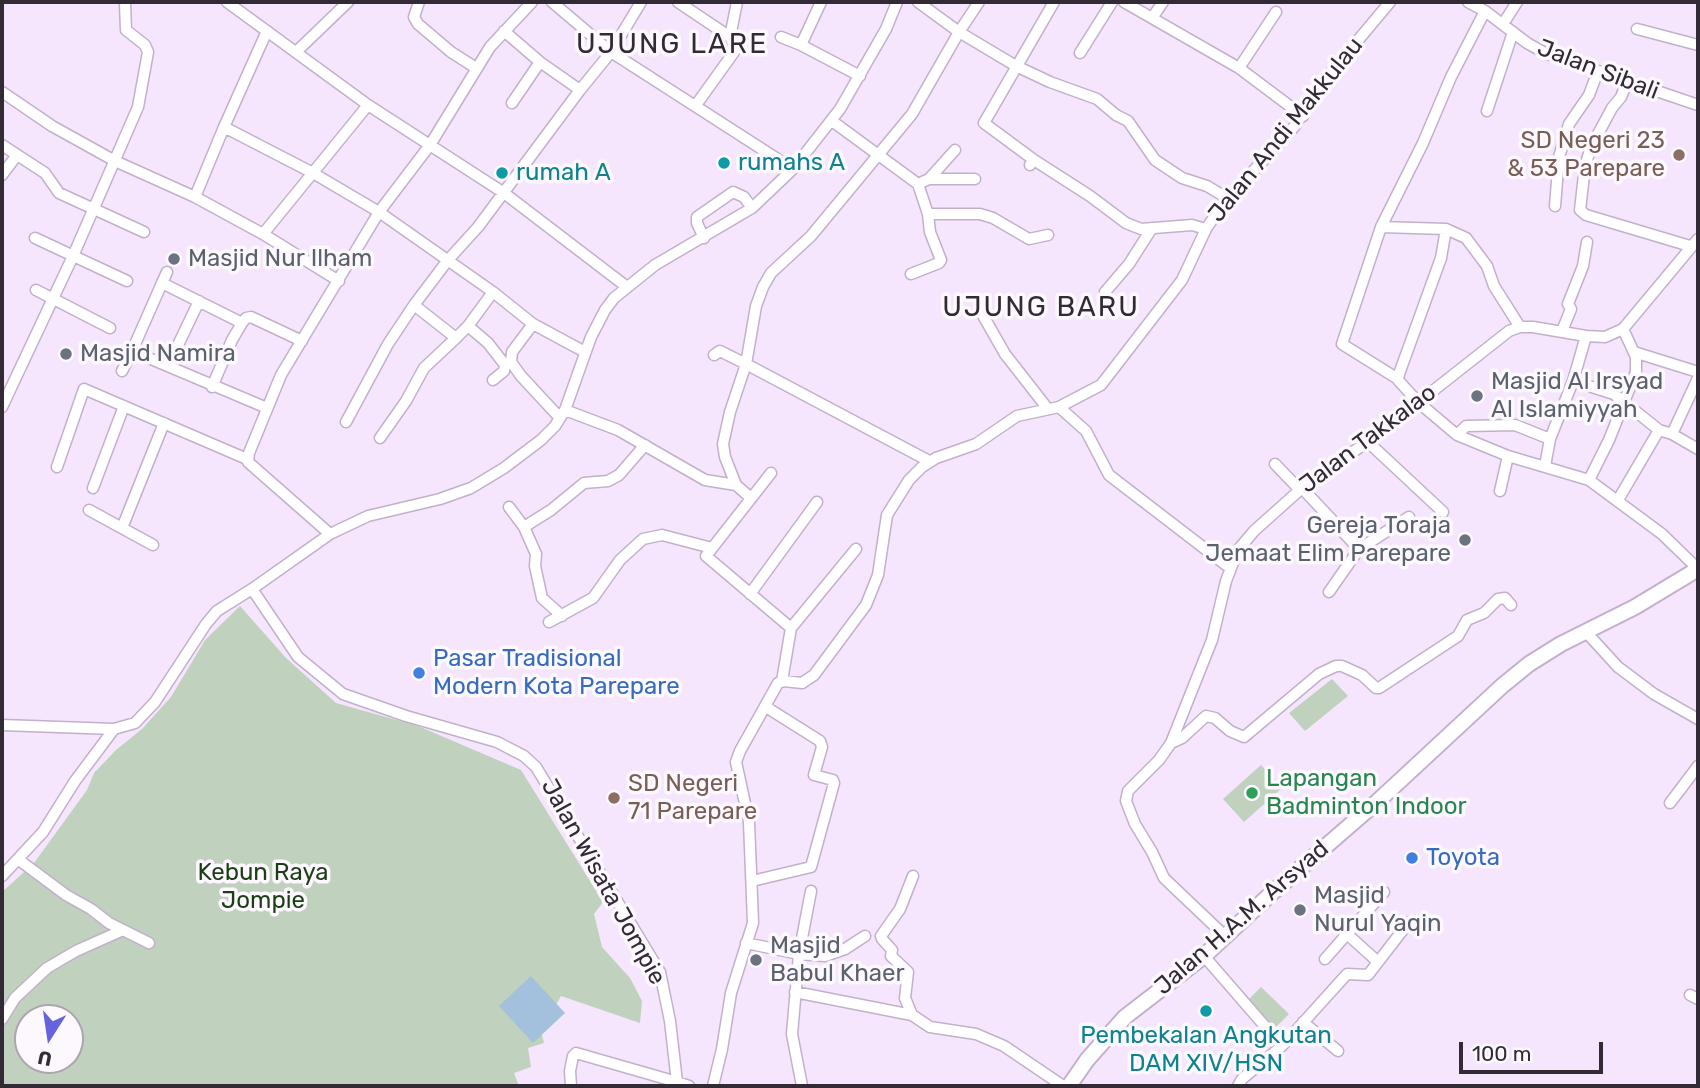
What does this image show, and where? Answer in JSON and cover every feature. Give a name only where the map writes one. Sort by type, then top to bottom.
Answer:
[{"type":"highway","name":"Jalan H.A.M. Arsyad","points":[[1066,1086],[1125,1017],[1226,937],[1502,686],[1529,664],[1635,607],[1698,569]]},
{"type":"street","points":[[227,2],[368,104],[504,193],[627,287]]},
{"type":"street","points":[[297,51],[347,2]]},
{"type":"street","points":[[419,2],[414,20],[438,43],[475,68]]},
{"type":"street","points":[[247,459],[281,375],[379,212],[430,145],[490,47],[532,2]]},
{"type":"street","points":[[552,2],[611,52],[793,169]]},
{"type":"street","points":[[346,422],[388,344],[414,305],[448,260],[478,227],[611,52],[641,2]]},
{"type":"street","points":[[678,2],[730,37],[734,45],[734,51],[696,105]]},
{"type":"street","points":[[730,37],[737,2]]},
{"type":"street","points":[[801,45],[821,2]]},
{"type":"street","points":[[2,725],[114,729],[127,727],[141,718],[155,702],[217,611],[330,534],[368,516],[440,499],[471,488],[541,440],[562,414],[585,352],[605,310],[627,287],[655,265],[752,208],[793,169],[832,121],[860,76],[897,2]]},
{"type":"street","points":[[918,2],[959,32],[1016,66],[1097,99],[1128,121],[1155,160],[1182,178],[1207,186],[1227,198]]},
{"type":"street","points":[[751,498],[736,485],[723,444],[730,412],[746,364],[758,300],[771,272],[811,236],[921,102],[959,32],[979,2]]},
{"type":"street","points":[[1054,2],[984,123],[1032,162],[1090,196],[1126,223],[1141,229],[1192,225],[1206,229]]},
{"type":"street","points":[[1080,53],[1112,2]]},
{"type":"street","points":[[1124,2],[1239,68],[1303,116]]},
{"type":"street","points":[[1152,18],[1163,2]]},
{"type":"street","name":"Jalan Andi Makkulau","points":[[782,681],[802,683],[811,678],[860,615],[875,587],[887,515],[909,480],[929,461],[975,444],[1017,416],[1053,408],[1101,385],[1182,280],[1206,229],[1227,198],[1303,116],[1323,82],[1391,2]]},
{"type":"street","name":"Jalan Sibali","points":[[1468,2],[1545,53],[1698,105]]},
{"type":"street","points":[[1503,24],[1517,2]]},
{"type":"street","points":[[2,407],[73,256],[138,107],[149,55],[145,45],[126,30],[125,3]]},
{"type":"street","points":[[1485,11],[1381,227],[1342,344],[1398,379],[1418,402],[1457,435],[1508,456],[1589,480],[1662,534],[1698,569]]},
{"type":"street","points":[[1239,68],[1276,12]]},
{"type":"street","points":[[1637,29],[1698,45]]},
{"type":"street","points":[[195,197],[267,31]]},
{"type":"street","points":[[504,31],[540,62],[580,90]]},
{"type":"street","points":[[1487,111],[1513,32]]},
{"type":"street","points":[[781,37],[860,76]]},
{"type":"street","points":[[512,103],[540,62]]},
{"type":"street","points":[[1555,206],[1559,157],[1569,124],[1588,95],[1598,71]]},
{"type":"street","points":[[1381,227],[1446,229],[1466,238],[1487,266],[1494,286],[1520,327],[1605,337],[1623,328],[1647,303],[1694,242],[1586,215],[1580,210],[1585,166],[1591,147],[1627,82]]},
{"type":"street","points":[[2,92],[52,126],[115,161],[195,197],[263,234],[339,281]]},
{"type":"street","points":[[263,234],[368,104]]},
{"type":"street","points":[[832,121],[918,184],[928,214],[930,232],[941,260],[911,274]]},
{"type":"street","points":[[224,127],[313,173],[379,212],[493,292],[533,324],[585,352]]},
{"type":"street","points":[[2,145],[45,173],[59,193],[93,211],[144,232]]},
{"type":"street","points":[[918,184],[929,179],[955,150]]},
{"type":"street","points":[[2,175],[17,155]]},
{"type":"street","points":[[929,179],[975,179]]},
{"type":"street","points":[[704,238],[696,223],[696,217],[733,192],[744,197],[752,208]]},
{"type":"street","points":[[928,214],[979,214],[993,218],[1029,239],[1048,235]]},
{"type":"street","points":[[1105,292],[1129,264],[1153,228]]},
{"type":"street","points":[[1398,379],[1441,258],[1446,229]]},
{"type":"street","points":[[35,238],[127,281]]},
{"type":"street","points":[[1562,331],[1571,310],[1568,304],[1583,266],[1587,242]]},
{"type":"street","points":[[122,371],[167,272]]},
{"type":"street","points":[[162,283],[242,323]]},
{"type":"street","points":[[36,290],[110,328]]},
{"type":"street","points":[[380,438],[406,401],[424,368],[468,326],[493,292]]},
{"type":"street","points":[[168,366],[199,301]]},
{"type":"street","points":[[414,305],[456,338]]},
{"type":"street","points":[[981,312],[1004,354],[1053,408],[1086,431],[1109,475],[1230,568]]},
{"type":"street","points":[[212,387],[232,340],[246,318],[251,317],[302,341]]},
{"type":"street","points":[[533,324],[512,352],[511,362],[521,376],[562,414],[618,429],[705,480],[736,485]]},
{"type":"street","points":[[468,326],[488,343],[505,365],[504,372],[493,380]]},
{"type":"street","name":"Jalan Takkalao","points":[[1226,937],[1164,878],[1127,805],[1128,791],[1171,743],[1212,640],[1230,568],[1242,543],[1301,489],[1368,442],[1501,336],[1520,327]]},
{"type":"street","points":[[1589,480],[1609,440],[1636,372],[1634,352],[1623,328]]},
{"type":"street","points":[[1545,466],[1550,439],[1573,381],[1586,336]]},
{"type":"street","points":[[132,351],[267,408]]},
{"type":"street","points":[[714,355],[720,351],[929,461]]},
{"type":"street","points":[[1634,352],[1698,372]]},
{"type":"street","points":[[1672,434],[1698,378]]},
{"type":"street","points":[[1573,381],[1614,394],[1659,430],[1698,449]]},
{"type":"street","points":[[57,467],[84,389],[247,459],[279,491],[330,534]]},
{"type":"street","points":[[93,488],[124,406]]},
{"type":"street","points":[[122,528],[164,423]]},
{"type":"street","points":[[1457,435],[1464,426],[1515,425],[1550,439]]},
{"type":"street","points":[[1618,500],[1659,430]]},
{"type":"street","points":[[1368,442],[1443,512]]},
{"type":"street","points":[[524,527],[584,483],[608,481],[618,475],[645,445]]},
{"type":"street","points":[[1500,491],[1508,456]]},
{"type":"street","points":[[1275,464],[1359,548]]},
{"type":"street","points":[[771,473],[706,558],[791,628]]},
{"type":"street","points":[[750,594],[817,502]]},
{"type":"street","points":[[509,507],[524,527],[536,554],[535,566],[542,598],[562,616]]},
{"type":"street","points":[[89,510],[153,545]]},
{"type":"street","points":[[1329,592],[1359,548],[1409,517]]},
{"type":"street","points":[[549,622],[593,598],[620,560],[643,539],[662,535],[712,548]]},
{"type":"street","points":[[713,1086],[731,993],[753,923],[749,822],[737,762],[740,751],[778,683],[782,681],[791,628],[856,550]]},
{"type":"street","name":"Jalan Wisata Jompie","points":[[252,589],[298,657],[343,694],[406,716],[497,742],[524,756],[541,772],[660,972],[670,1021],[677,1082]]},
{"type":"street","points":[[1171,743],[1182,738],[1206,716],[1215,718],[1230,731],[1244,737],[1319,674],[1336,666],[1362,674],[1379,688],[1458,636],[1467,620],[1485,613],[1498,599],[1505,598],[1511,605]]},
{"type":"street","points":[[1586,632],[1618,667],[1654,694],[1698,719]]},
{"type":"street","points":[[752,881],[811,867],[834,783],[833,780],[814,775],[822,747],[820,741],[766,708]]},
{"type":"street","points":[[2,876],[43,832],[75,781],[114,729]]},
{"type":"street","points":[[1670,803],[1698,765]]},
{"type":"street","points":[[19,860],[66,895],[149,943]]},
{"type":"street","points":[[912,1015],[905,998],[908,972],[891,956],[892,950],[881,936],[900,909],[914,876]]},
{"type":"street","points":[[802,1086],[792,1034],[799,954],[811,891]]},
{"type":"street","points":[[1325,959],[1384,892]]},
{"type":"street","points":[[1238,1086],[1242,1079],[1282,1046],[1347,974],[1368,975],[1409,922]]},
{"type":"street","points":[[2,1019],[15,998],[47,968],[76,951],[123,930]]},
{"type":"street","points":[[1347,934],[1378,962]]},
{"type":"street","points":[[747,943],[799,954],[831,955],[864,936]]},
{"type":"street","points":[[1204,956],[1282,1046]]},
{"type":"street","points":[[795,992],[912,1015],[930,1027],[976,1034],[1066,1086]]},
{"type":"street","points":[[1303,1022],[1338,1051]]},
{"type":"street","points":[[571,1086],[570,1070],[576,1053],[689,1086]]},
{"type":"green space","name":"Kebun Raya Jompie","points":[[240,606],[286,658],[336,703],[418,726],[521,770],[603,902],[594,914],[602,947],[630,978],[642,1001],[640,1023],[561,996],[541,1031],[544,1043],[528,1048],[531,1067],[514,1073],[519,1086],[2,1086],[2,892],[34,863],[87,790],[94,773],[142,729],[171,697],[205,640]]},
{"type":"green space","points":[[1332,679],[1348,696],[1305,731],[1289,713]]},
{"type":"green space","name":"Lapangan Badminton Indoor","points":[[1261,765],[1282,788],[1244,822],[1223,799]]},
{"type":"green space","points":[[1261,987],[1289,1014],[1275,1028],[1248,1000]]},
{"type":"water","points":[[531,976],[565,1013],[533,1043],[499,1006]]},
{"type":"place","name":"SD Negeri 23 & 53 Parepare","points":[[1679,155]]},
{"type":"place","name":"rumahs A","points":[[724,163]]},
{"type":"place","name":"rumah A","points":[[502,173]]},
{"type":"place","name":"Masjid Nur Ilham","points":[[174,259]]},
{"type":"place","name":"Masjid Namira","points":[[66,354]]},
{"type":"place","name":"Masjid Al Irsyad Al Islamiyyah","points":[[1477,396]]},
{"type":"place","name":"Gereja Toraja Jemaat Elim Parepare","points":[[1465,540]]},
{"type":"place","name":"Pasar Tradisional Modern Kota Parepare","points":[[419,673]]},
{"type":"place","name":"Lapangan Badminton Indoor","points":[[1252,793]]},
{"type":"place","name":"SD Negeri 71 Parepare","points":[[614,798]]},
{"type":"place","name":"Toyota","points":[[1412,858]]},
{"type":"place","name":"Masjid Nurul Yaqin","points":[[1300,910]]},
{"type":"place","name":"Masjid Babul Khaer","points":[[756,960]]},
{"type":"place","name":"Pembekalan Angkutan DAM XIV/HSN","points":[[1206,1011]]},
{"type":"district","name":"UJUNG LARE","points":[[672,45]]},
{"type":"district","name":"UJUNG BARU","points":[[1041,308]]}]
